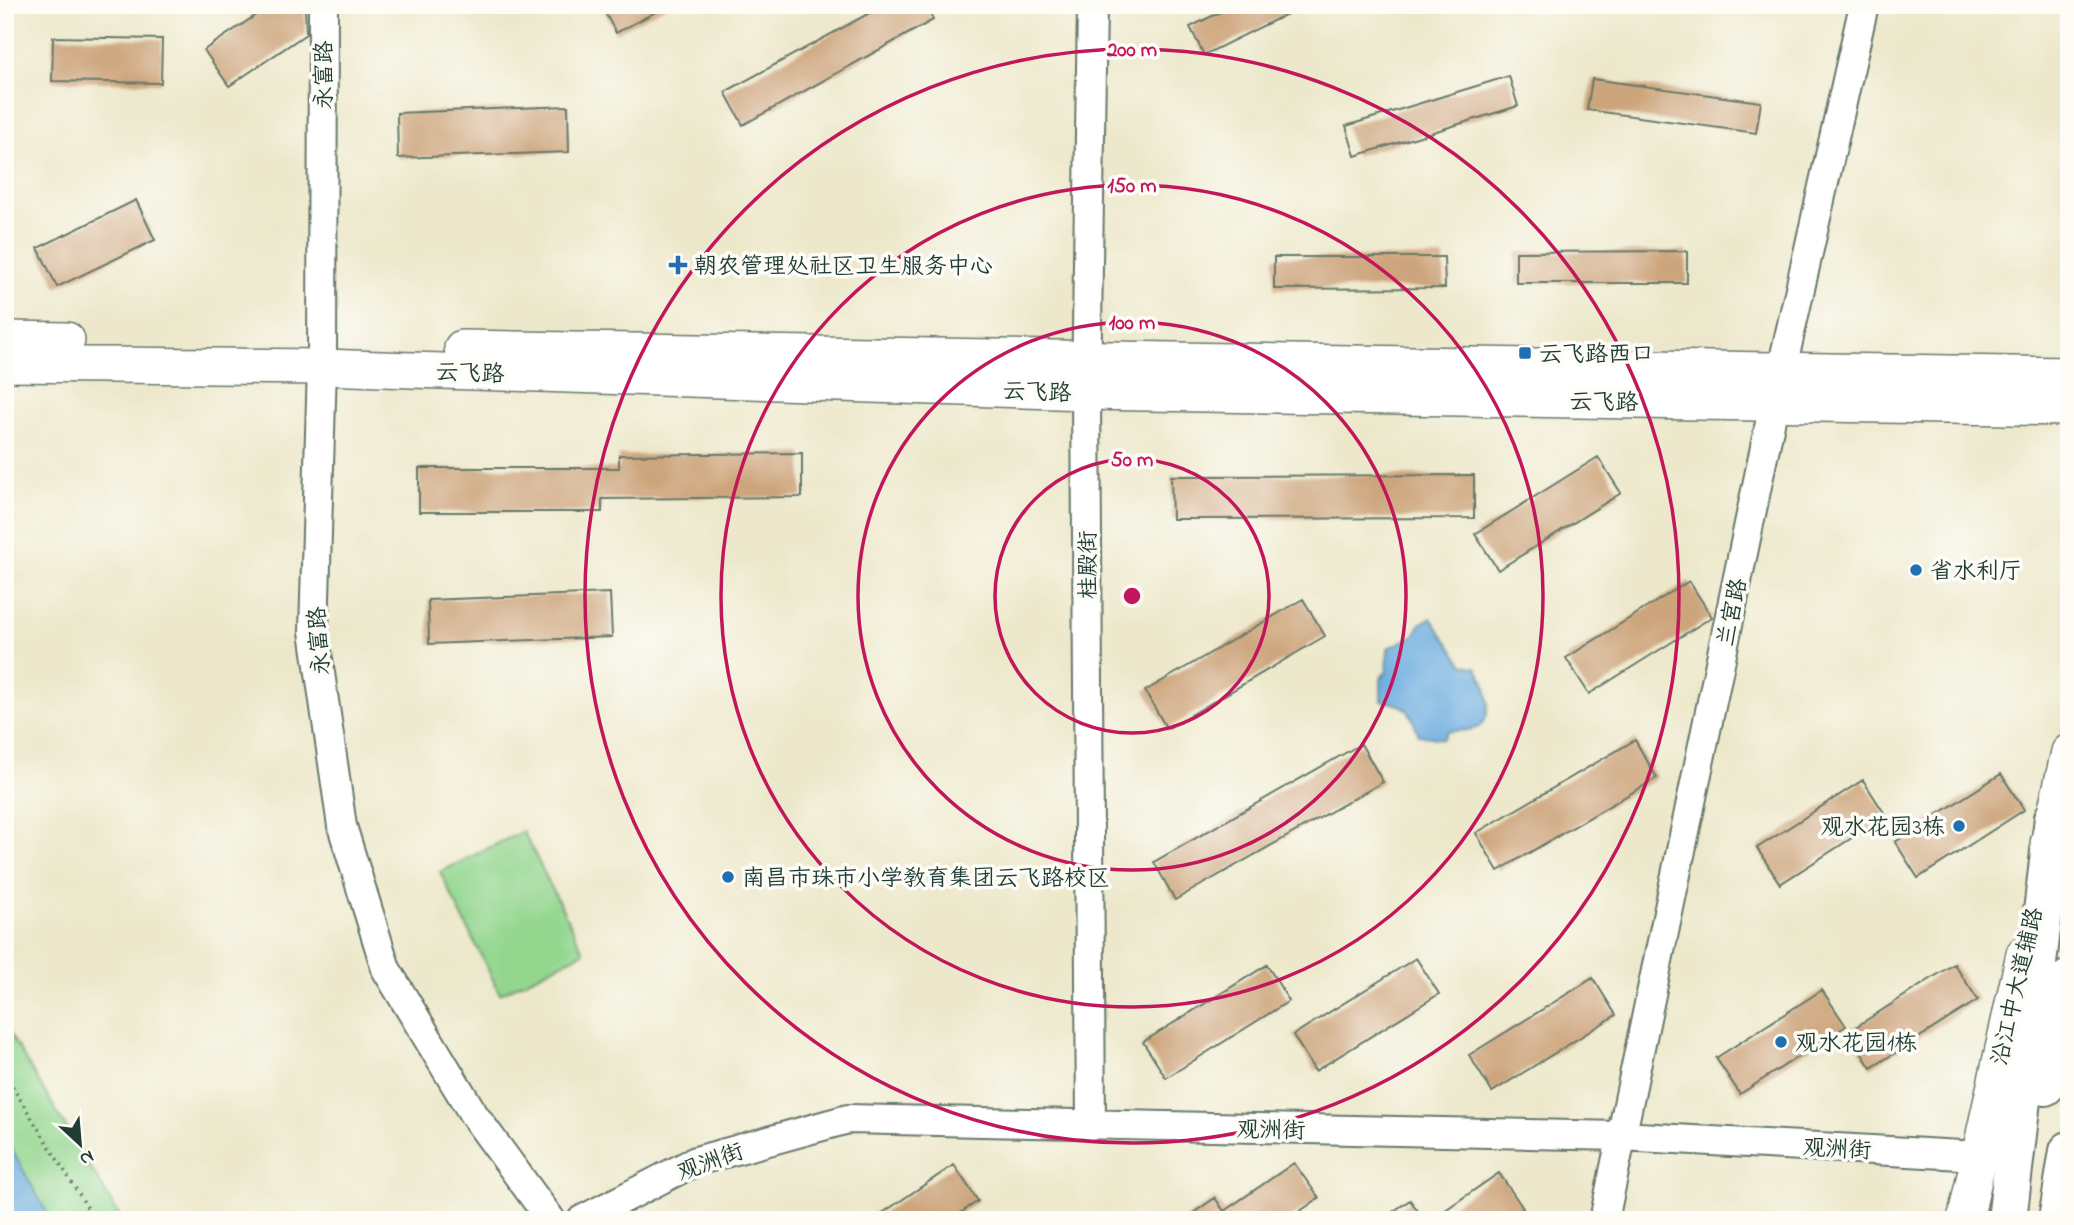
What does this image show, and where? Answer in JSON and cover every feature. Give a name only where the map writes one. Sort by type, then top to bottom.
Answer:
[{"type":"highway","points":[[2007,1220],[2054,818]]},
{"type":"highway","points":[[2015,1220],[2069,979]]},
{"type":"highway","points":[[2058,1220],[2069,1151]]},
{"type":"main road","name":"云飞路","points":[[5,339],[322,357],[1087,376],[1774,404],[2069,408]]},
{"type":"main road","name":"云飞路","points":[[5,364],[322,357]]},
{"type":"main road","name":"云飞路","points":[[1087,376],[1783,368],[2069,374]]},
{"type":"main road","name":"沿江中大道辅路","points":[[1965,1220],[2069,752]]},
{"type":"street","name":"永富路","points":[[323,5],[322,357],[314,631],[342,825],[386,969],[474,1115],[551,1220]]},
{"type":"street","name":"桂殿街","points":[[1091,1126],[1087,376],[1092,5]]},
{"type":"street","name":"兰宫路","points":[[1604,1220],[1774,404],[1864,5]]},
{"type":"street","name":"观洲街","points":[[582,1220],[696,1161],[848,1119],[1621,1136],[1979,1156]]},
{"type":"path","points":[[5,1075],[95,1220]]},
{"type":"green space","points":[[523,831],[584,952],[500,994],[440,872]]},
{"type":"green space","points":[[5,1026],[122,1220],[5,1220]]},
{"type":"water","points":[[1431,618],[1463,664],[1477,668],[1488,697],[1487,713],[1480,726],[1447,732],[1443,739],[1419,735],[1407,710],[1398,704],[1381,701],[1381,677],[1387,670],[1388,648],[1414,636],[1421,623]]},
{"type":"water","points":[[5,1140],[11,1148],[51,1220],[5,1220]]},
{"type":"building","points":[[271,5],[305,5],[306,34],[229,86],[204,50]]},
{"type":"building","points":[[601,5],[669,5],[616,33]]},
{"type":"building","points":[[884,5],[925,5],[933,20],[743,125],[725,92]]},
{"type":"building","points":[[1234,5],[1305,5],[1204,55],[1190,27]]},
{"type":"building","points":[[53,37],[162,39],[161,83],[52,81]]},
{"type":"building","points":[[1509,76],[1518,106],[1355,156],[1346,126]]},
{"type":"building","points":[[1592,79],[1761,102],[1756,133],[1587,110]]},
{"type":"building","points":[[568,106],[569,152],[398,158],[397,113]]},
{"type":"building","points":[[136,200],[155,240],[57,287],[38,248]]},
{"type":"building","points":[[1687,251],[1687,283],[1516,283],[1516,252]]},
{"type":"building","points":[[1274,257],[1444,257],[1445,288],[1274,289]]},
{"type":"building","points":[[802,453],[802,497],[602,499],[602,512],[419,512],[419,468],[619,468],[619,455]]},
{"type":"building","points":[[1598,457],[1621,493],[1498,570],[1475,534]]},
{"type":"building","points":[[1474,475],[1474,518],[1172,519],[1171,476]]},
{"type":"building","points":[[1689,581],[1712,617],[1589,694],[1566,658]]},
{"type":"building","points":[[610,593],[612,637],[429,644],[428,600]]},
{"type":"building","points":[[1303,599],[1325,636],[1167,729],[1145,691]]},
{"type":"building","points":[[1635,740],[1657,778],[1498,871],[1476,833]]},
{"type":"building","points":[[1361,744],[1383,782],[1175,900],[1154,862]]},
{"type":"building","name":"观水花园3栋","points":[[2001,774],[2024,810],[1918,878],[1895,842]]},
{"type":"building","points":[[1863,780],[1886,816],[1780,884],[1757,848]]},
{"type":"building","points":[[1416,958],[1439,994],[1315,1071],[1293,1035]]},
{"type":"building","points":[[1954,964],[1978,1000],[1871,1068],[1848,1032]]},
{"type":"building","points":[[1267,965],[1289,1001],[1166,1078],[1143,1042]]},
{"type":"building","points":[[1593,978],[1616,1015],[1492,1092],[1469,1055]]},
{"type":"building","name":"观水花园1栋","points":[[1822,990],[1846,1026],[1740,1094],[1716,1058]]},
{"type":"building","points":[[1294,1163],[1319,1198],[1287,1220],[1183,1220],[1215,1198],[1224,1211]]},
{"type":"building","points":[[954,1165],[978,1201],[950,1220],[872,1220]]},
{"type":"building","points":[[1499,1173],[1523,1208],[1506,1220],[1431,1220]]},
{"type":"building","points":[[1410,1200],[1424,1220],[1381,1220]]},
{"type":"place","name":"朝农管理处社区卫生服务中心","points":[[678,265]]},
{"type":"place","name":"云飞路西口","points":[[1525,353]]},
{"type":"place","name":"省水利厅","points":[[1916,570]]},
{"type":"place","name":"观水花园3栋","points":[[1959,826]]},
{"type":"place","name":"南昌市珠市小学教育集团云飞路校区","points":[[728,877]]},
{"type":"place","name":"观水花园1栋","points":[[1781,1042]]}]
